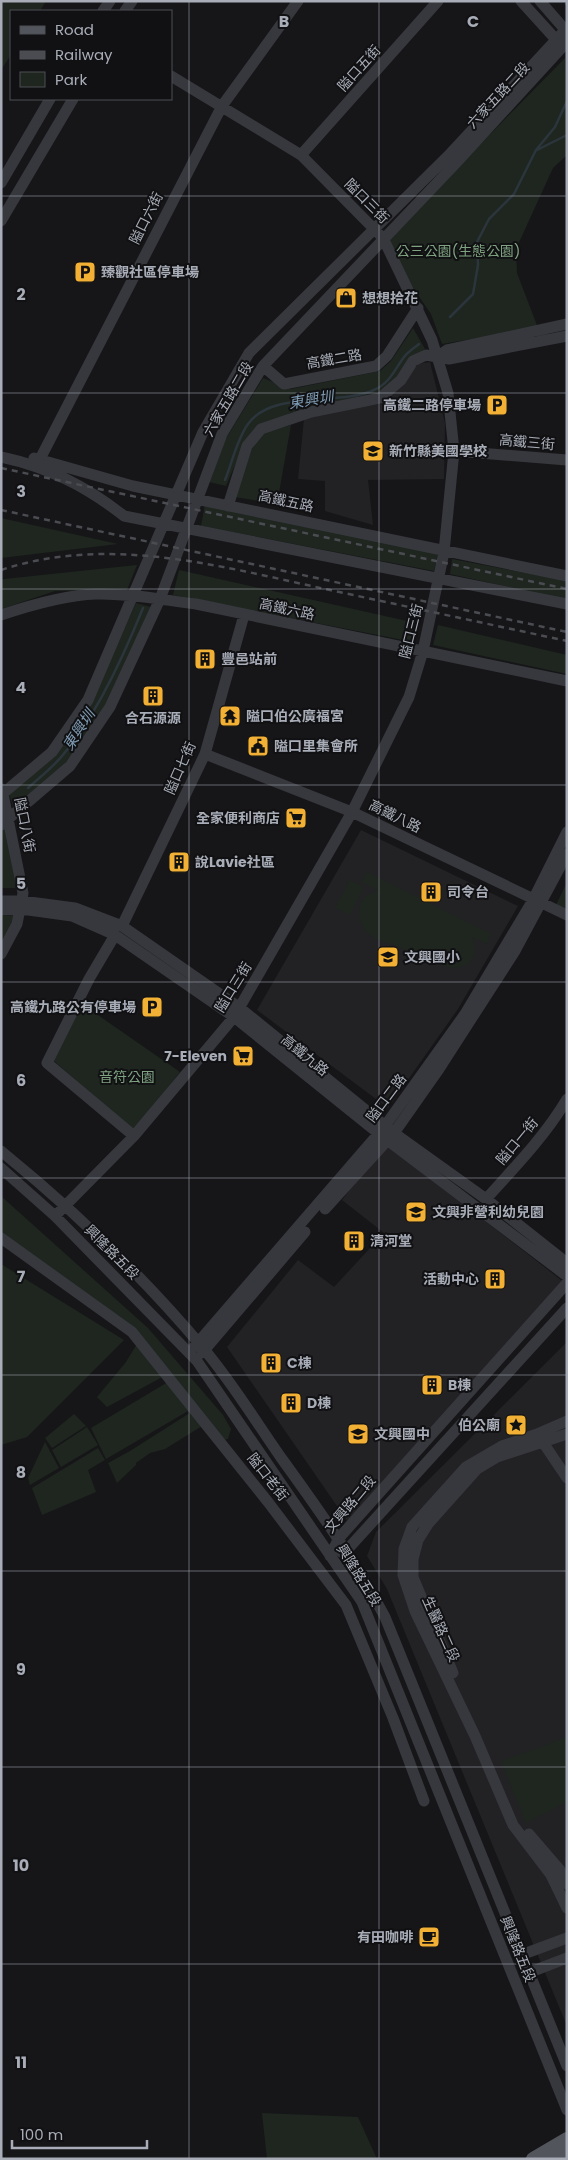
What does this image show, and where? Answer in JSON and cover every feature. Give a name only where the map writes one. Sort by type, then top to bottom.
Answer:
[{"type":"main road","points":[[533,2159],[567,2139]]},
{"type":"main road","points":[[552,2159],[567,2150]]},
{"type":"street","name":"隘口六街","points":[[35,461],[222,106],[298,1]]},
{"type":"street","name":"隘口五街","points":[[302,155],[438,1]]},
{"type":"street","points":[[521,1],[564,39]]},
{"type":"street","points":[[541,2],[564,39]]},
{"type":"street","name":"六家五路二段","points":[[2,792],[52,752],[88,700],[204,432],[249,353],[564,39]]},
{"type":"street","name":"六家五路二段","points":[[5,821],[70,766],[110,707],[160,599],[222,434],[263,366],[457,162],[564,39]]},
{"type":"street","name":"隘口三街","points":[[55,1216],[134,1136],[237,1012],[352,812],[409,697],[423,651],[444,552],[454,451],[448,393],[438,356],[418,308],[383,238],[302,155],[172,77]]},
{"type":"street","points":[[1,221],[72,100]]},
{"type":"street","points":[[1,170],[47,103]]},
{"type":"street","points":[[1,183],[47,103]]},
{"type":"street","name":"高鐵二路","points":[[263,366],[284,384],[376,366],[387,356],[418,308]]},
{"type":"street","points":[[438,356],[447,350],[567,324]]},
{"type":"street","points":[[228,506],[247,446],[261,429],[311,412],[380,398],[401,380],[413,361],[426,355],[450,359],[567,336]]},
{"type":"street","name":"高鐵五路","points":[[1,450],[35,461],[133,486],[228,506],[278,514],[444,552],[567,576]]},
{"type":"street","name":"高鐵三街","points":[[454,451],[567,460]]},
{"type":"street","points":[[1,457],[35,461]]},
{"type":"street","name":"高鐵五路","points":[[35,461],[67,478],[124,516],[567,604]]},
{"type":"street","name":"高鐵六路","points":[[1,614],[50,601],[94,594],[134,595],[196,604],[567,680]]},
{"type":"street","name":"隘口七街","points":[[134,1136],[46,1063],[89,979],[119,930],[205,754],[244,615]]},
{"type":"street","name":"高鐵八路","points":[[205,754],[352,812],[567,915]]},
{"type":"street","name":"隘口八街","points":[[1,954],[17,924],[22,905],[5,821],[2,792]]},
{"type":"street","name":"隘口二路","points":[[537,901],[567,832]]},
{"type":"street","name":"隘口二路","points":[[193,1357],[201,1345],[386,1133],[465,1014],[567,854]]},
{"type":"street","name":"高鐵九路","points":[[1,901],[22,905],[75,908],[119,930],[237,1012],[567,1276]]},
{"type":"street","name":"高鐵九路","points":[[1,910],[22,905]]},
{"type":"street","name":"隘口一街","points":[[486,1199],[522,1160],[555,1119],[567,1099]]},
{"type":"street","name":"高鐵九路","points":[[386,1133],[486,1199],[567,1263]]},
{"type":"street","name":"興隆路五段","points":[[1,1150],[66,1204],[152,1289],[201,1345],[338,1538],[385,1617],[567,2066]]},
{"type":"street","name":"興隆路五段","points":[[1,1168],[55,1216],[193,1357],[362,1602],[567,2110]]},
{"type":"street","name":"隘口老街","points":[[1,1238],[132,1332],[268,1502],[346,1605],[394,1718],[424,1801]]},
{"type":"street","name":"文興路二段","points":[[330,1556],[338,1538],[567,1283]]},
{"type":"street","name":"文興路二段","points":[[330,1556],[346,1551],[567,1308]]},
{"type":"street","name":"生醫路二段","points":[[567,1421],[540,1439],[496,1457],[477,1469],[428,1524],[418,1540],[413,1559],[413,1577],[436,1637],[522,1827],[560,1870],[567,1884]]},
{"type":"street","name":"生醫路二段","points":[[567,1434],[502,1446],[466,1467],[412,1527],[404,1548],[403,1575],[415,1612],[475,1736],[514,1825],[551,1875],[567,1908]]},
{"type":"street","points":[[540,1439],[567,1478]]},
{"type":"street","points":[[521,1955],[567,1938]]},
{"type":"street","points":[[528,1973],[567,1958]]},
{"type":"shaded area","name":"新竹縣美國學校","points":[[430,362],[445,423],[444,479],[368,480],[373,525],[325,511],[325,481],[298,479],[304,419],[313,413],[382,404],[418,364]]},
{"type":"shaded area","name":"文興國小","points":[[361,830],[518,906],[458,1009],[388,1108],[257,1010]]},
{"type":"shaded area","name":"文興國中","points":[[388,1139],[489,1224],[565,1283],[348,1522],[227,1347],[298,1260],[334,1287],[384,1233],[342,1200]]},
{"type":"shaded area","points":[[567,1342],[567,2026],[387,1589],[367,1556],[376,1532]]},
{"type":"green space","points":[[1,1],[46,1],[41,10],[10,10],[10,56],[1,70]]},
{"type":"green space","name":"公三公園(生態公園)","points":[[565,58],[567,155],[553,168],[516,249],[517,273],[538,328],[442,344],[431,314],[404,275],[387,239]]},
{"type":"green space","points":[[413,328],[425,349],[409,359],[398,379],[378,392],[290,413],[244,444],[226,486],[209,482],[225,440],[263,378],[291,389],[380,371],[391,361]]},
{"type":"green space","points":[[291,425],[277,504],[235,497],[252,449],[263,433]]},
{"type":"green space","points":[[205,504],[438,553],[434,571],[201,526]]},
{"type":"green space","points":[[1,518],[118,544],[1,558]]},
{"type":"green space","points":[[452,559],[567,581],[567,600],[450,574]]},
{"type":"green space","points":[[137,565],[127,590],[55,591],[1,609],[1,580],[4,579]]},
{"type":"green space","points":[[179,570],[416,623],[413,642],[173,595]]},
{"type":"green space","points":[[136,603],[151,607],[109,700],[64,765],[14,809],[9,794],[90,706]]},
{"type":"green space","points":[[438,625],[567,655],[567,674],[433,645]]},
{"type":"green space","points":[[6,827],[16,888],[1,888],[1,832]]},
{"type":"green space","points":[[367,872],[491,934],[487,944],[472,937],[475,951],[472,959],[465,965],[454,968],[434,963],[370,935],[363,927],[359,911],[362,901],[366,896],[378,890],[361,882]]},
{"type":"green space","points":[[350,880],[364,887],[350,915],[335,908]]},
{"type":"green space","points":[[567,882],[567,910],[556,905]]},
{"type":"green space","points":[[16,915],[1,948],[1,916]]},
{"type":"green space","name":"音符公園","points":[[82,1004],[180,1072],[134,1131],[54,1061]]},
{"type":"green space","points":[[1,1196],[148,1328],[223,1415],[231,1429],[228,1439],[224,1440],[133,1328],[1,1234]]},
{"type":"green space","points":[[1,1264],[124,1340],[27,1437],[1,1445]]},
{"type":"green space","points":[[140,1339],[168,1374],[107,1407],[97,1397],[126,1362]]},
{"type":"green space","points":[[173,1379],[195,1407],[106,1459],[91,1428]]},
{"type":"green space","points":[[196,1409],[207,1423],[165,1449],[150,1453],[136,1463],[117,1483],[108,1463]]},
{"type":"green space","points":[[74,1414],[86,1426],[52,1448],[45,1438]]},
{"type":"green space","points":[[87,1427],[98,1445],[61,1467],[52,1450]]},
{"type":"green space","points":[[45,1442],[59,1468],[30,1485],[28,1478]]},
{"type":"green space","points":[[98,1448],[105,1460],[88,1470],[96,1492],[42,1515],[32,1488]]},
{"type":"green space","points":[[567,1736],[567,1802],[526,1823],[501,1761]]},
{"type":"green space","points":[[262,2113],[358,2117],[377,2159],[267,2159]]},
{"type":"waterway","name":"東興圳","points":[[450,317],[473,294],[478,265],[477,242],[489,219],[514,194],[536,150],[555,127],[567,101]]},
{"type":"waterway","points":[[537,150],[567,135]]},
{"type":"waterway","name":"東興圳","points":[[225,480],[244,430],[259,413],[289,403],[360,395],[374,390],[388,380],[404,357],[419,344]]},
{"type":"waterway","name":"東興圳","points":[[28,788],[50,769],[86,723],[118,665],[143,608]]},
{"type":"railway","points":[[1,468],[567,589]]},
{"type":"railway","points":[[1,510],[567,632]]},
{"type":"railway","points":[[1,570],[42,560],[83,555],[125,554],[166,558],[248,572],[567,641]]},
{"type":"place","name":"臻觀社區停車場","points":[[85,272]]},
{"type":"place","name":"想想拾花","points":[[346,298]]},
{"type":"place","name":"高鐵二路停車場","points":[[497,405]]},
{"type":"place","name":"新竹縣美國學校","points":[[373,451]]},
{"type":"place","name":"豐邑站前","points":[[205,659]]},
{"type":"place","name":"合石源源","points":[[153,696]]},
{"type":"place","name":"隘口伯公廣福宮","points":[[230,716]]},
{"type":"place","name":"隘口里集會所","points":[[258,746]]},
{"type":"place","name":"全家便利商店","points":[[296,818]]},
{"type":"place","name":"說Lavie社區","points":[[179,862]]},
{"type":"place","name":"司令台","points":[[431,892]]},
{"type":"place","name":"文興國小","points":[[388,957]]},
{"type":"place","name":"高鐵九路公有停車場","points":[[152,1007]]},
{"type":"place","name":"7-Eleven","points":[[243,1056]]},
{"type":"place","name":"文興非營利幼兒園","points":[[416,1212]]},
{"type":"place","name":"清河堂","points":[[354,1241]]},
{"type":"place","name":"活動中心","points":[[495,1279]]},
{"type":"place","name":"C棟","points":[[271,1363]]},
{"type":"place","name":"B棟","points":[[432,1385]]},
{"type":"place","name":"D棟","points":[[291,1403]]},
{"type":"place","name":"伯公廟","points":[[516,1425]]},
{"type":"place","name":"文興國中","points":[[358,1434]]},
{"type":"place","name":"有田咖啡","points":[[429,1937]]}]
